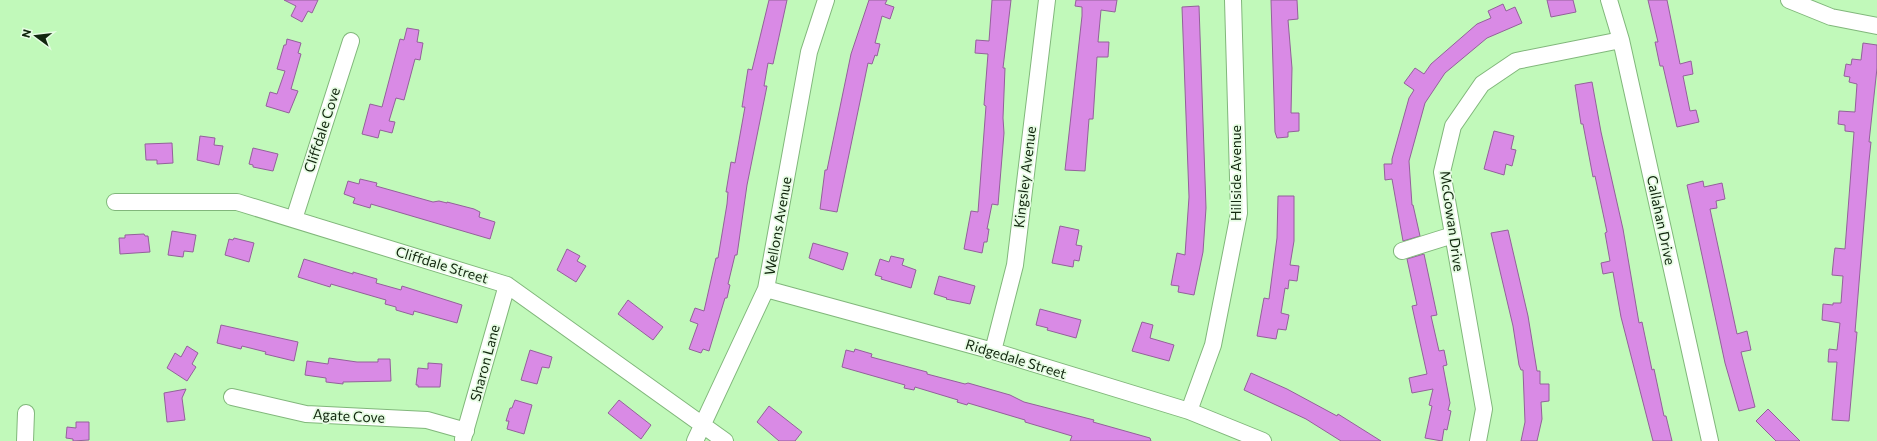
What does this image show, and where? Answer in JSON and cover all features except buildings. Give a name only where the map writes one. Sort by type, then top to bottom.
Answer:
[{"type":"street","name":"Wellons Avenue","points":[[695,441],[766,288],[809,52],[826,0]]},
{"type":"street","name":"Kingsley Avenue","points":[[993,351],[1015,265],[1047,0]]},
{"type":"street","name":"Hillside Avenue","points":[[1189,411],[1213,345],[1239,213],[1233,0]]},
{"type":"street","name":"Callahan Drive","points":[[1609,0],[1621,40],[1710,441]]},
{"type":"street","points":[[1789,0],[1831,17],[1877,26]]},
{"type":"street","name":"McGowan Drive","points":[[1478,441],[1484,409],[1442,172],[1453,126],[1482,84],[1516,61],[1621,40]]},
{"type":"street","name":"Cliffdale Cove","points":[[294,219],[351,41]]},
{"type":"street","name":"Cliffdale Street","points":[[115,202],[238,202],[506,285],[725,441]]},
{"type":"street","points":[[1402,251],[1453,235]]},
{"type":"street","name":"Sharon Lane","points":[[465,436],[506,285]]},
{"type":"street","name":"Ridgedale Street","points":[[766,288],[993,351],[1189,411],[1263,441]]},
{"type":"street","name":"Agate Cove","points":[[232,397],[306,414],[427,420],[465,436]]},
{"type":"street","points":[[25,441],[26,413]]}]
